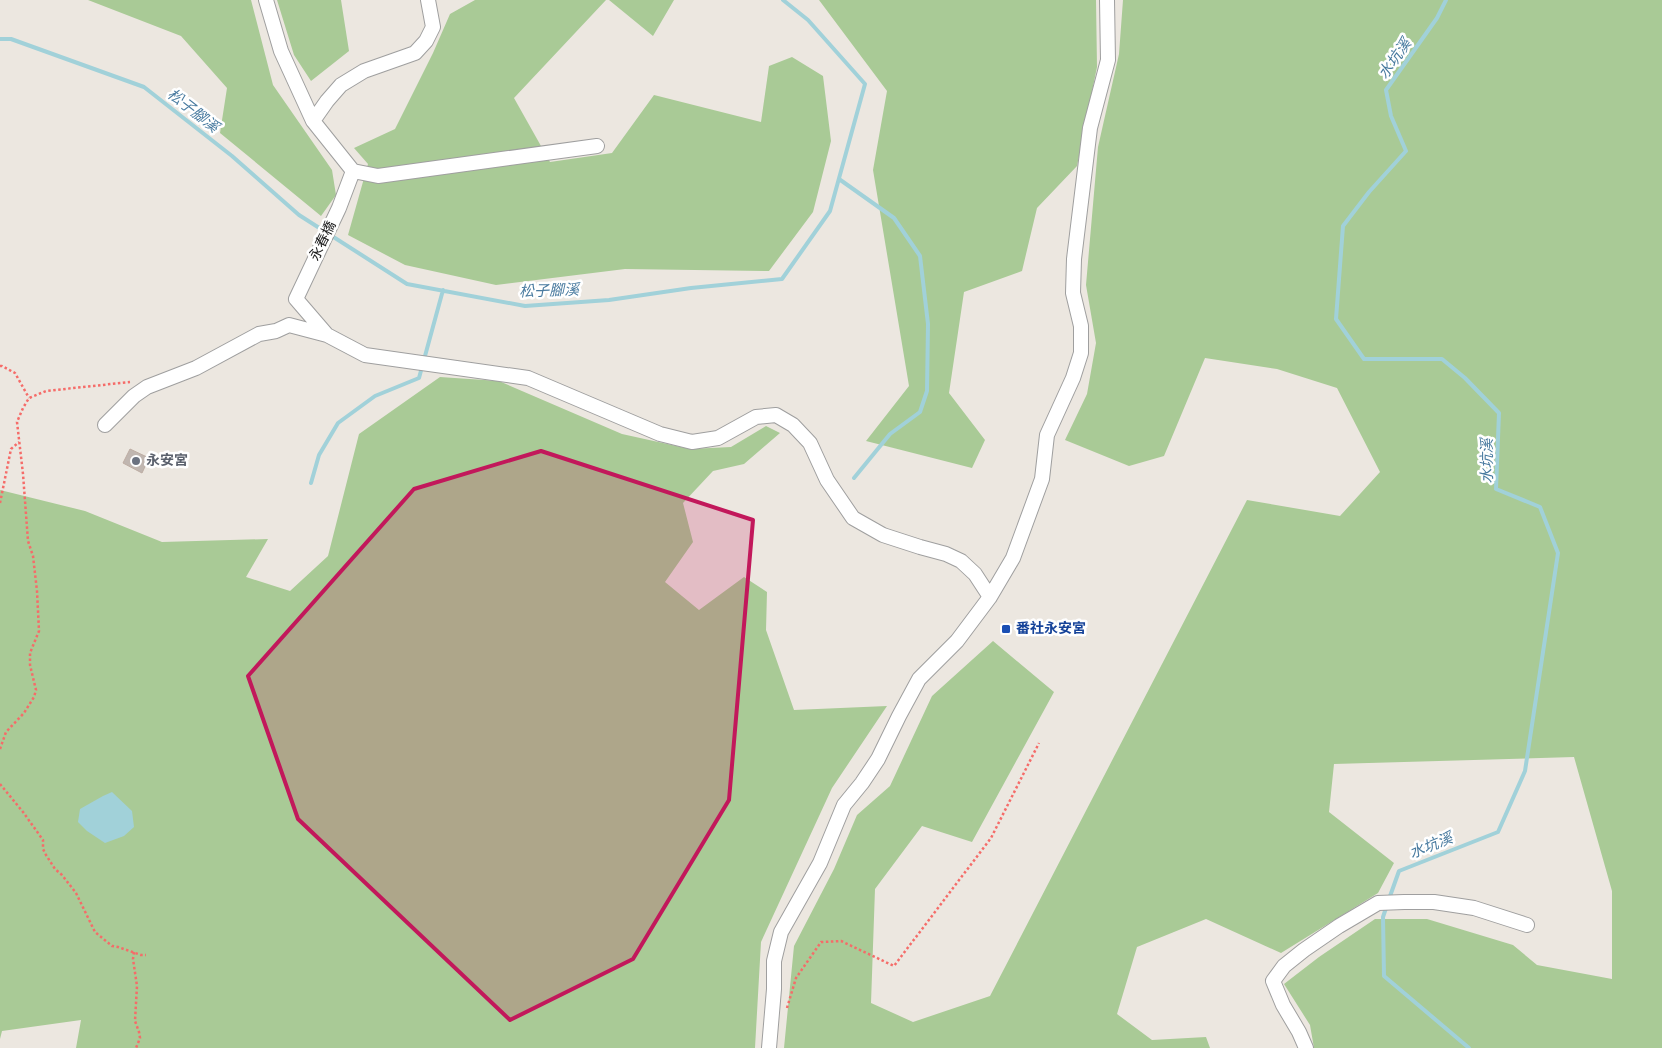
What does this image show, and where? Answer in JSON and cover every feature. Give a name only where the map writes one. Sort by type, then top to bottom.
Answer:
[{"type":"street","points":[[266,0],[281,51],[313,120],[353,171],[378,176],[597,146]]},
{"type":"street","points":[[313,120],[341,85],[364,71],[415,53],[426,41],[433,27],[428,0]]},
{"type":"street","points":[[769,1048],[774,989],[774,961],[781,932],[820,864],[844,805],[878,759],[919,679],[957,641],[990,597],[1013,558],[1042,479],[1047,435],[1073,378],[1081,353],[1081,326],[1073,293],[1074,258],[1090,128],[1108,60],[1107,0]]},
{"type":"street","name":"永春橋","points":[[327,336],[296,299],[339,208],[353,171]]},
{"type":"street","points":[[105,425],[134,396],[150,386],[196,368],[259,334],[276,331],[289,325],[327,336],[365,355],[528,378],[660,434],[692,442],[718,438],[756,417],[776,415],[793,425],[810,443],[827,480],[853,518],[883,535],[946,554],[961,561],[975,574],[990,597]]},
{"type":"street","points":[[1306,1048],[1299,1032],[1282,1005],[1273,981],[1284,966],[1304,950],[1378,904],[1434,902],[1474,908],[1527,925]]},
{"type":"path","points":[[0,366],[16,373],[29,398]]},
{"type":"path","points":[[0,749],[6,732],[24,713],[36,690],[30,665],[30,652],[38,631],[37,590],[33,556],[28,541],[17,422],[29,398],[46,391],[123,382],[139,382],[150,386]]},
{"type":"path","points":[[0,503],[11,449],[19,442]]},
{"type":"path","points":[[786,1009],[796,978],[821,942],[841,941],[894,966],[991,838],[1039,743]]},
{"type":"path","points":[[0,784],[43,840],[46,855],[55,869],[76,893],[95,932],[112,946],[146,955]]},
{"type":"path","points":[[134,952],[133,959],[137,986],[135,1021],[140,1032],[136,1048]]},
{"type":"highlighted area","points":[[541,451],[753,520],[729,800],[633,959],[510,1020],[298,819],[248,676],[414,489]]},
{"type":"green space","points":[[88,0],[251,0],[273,85],[332,170],[336,195],[321,216],[220,133],[227,88],[181,36]]},
{"type":"green space","points":[[277,0],[341,0],[349,51],[311,81],[294,55]]},
{"type":"green space","points":[[475,0],[606,0],[514,98],[550,162],[612,153],[654,95],[761,122],[769,66],[792,57],[823,76],[831,141],[813,212],[769,271],[625,269],[496,285],[405,265],[348,235],[368,164],[354,148],[395,129],[450,14]]},
{"type":"green space","points":[[609,0],[674,0],[653,36]]},
{"type":"green space","points":[[819,0],[1096,0],[1097,67],[1077,166],[1037,208],[1022,271],[964,292],[949,393],[985,440],[972,468],[866,441],[909,386],[873,170],[887,91]]},
{"type":"green space","points":[[1123,0],[1662,0],[1662,1048],[1314,1048],[1310,1025],[1284,984],[1319,957],[1375,919],[1427,919],[1513,945],[1537,965],[1612,979],[1612,891],[1574,757],[1334,764],[1329,812],[1394,863],[1378,893],[1281,953],[1206,919],[1137,947],[1117,1014],[1152,1040],[1206,1037],[1210,1048],[784,1048],[794,946],[834,869],[857,815],[890,786],[932,696],[993,641],[1054,692],[972,842],[922,826],[875,889],[871,1003],[913,1022],[990,996],[1247,500],[1340,516],[1380,472],[1337,388],[1277,369],[1205,358],[1164,456],[1129,466],[1065,440],[1087,394],[1096,343],[1086,285],[1098,147],[1119,54]]},
{"type":"green space","points":[[440,377],[499,381],[622,434],[690,449],[731,447],[766,426],[780,433],[744,464],[713,471],[683,503],[693,542],[665,582],[699,610],[744,577],[767,592],[766,630],[794,710],[887,706],[832,788],[761,942],[755,1048],[76,1048],[81,1020],[2,1031],[0,1039],[0,490],[85,511],[162,542],[268,539],[246,577],[290,591],[328,556],[359,434]]},
{"type":"water","points":[[112,792],[132,811],[134,827],[124,836],[105,843],[87,831],[78,822],[80,809]]},
{"type":"building","name":"永安宮","points":[[130,449],[149,458],[142,473],[123,463]]},
{"type":"waterway","name":"松子腳溪","points":[[0,39],[11,39],[144,87],[232,156],[299,215],[407,284],[525,306],[609,300],[691,288],[782,279],[830,211],[865,84],[808,20],[783,0]]},
{"type":"waterway","name":"水坑溪","points":[[1389,899],[1399,871],[1498,832],[1525,771],[1558,553],[1540,507],[1496,489],[1499,413],[1465,378],[1442,359],[1364,359],[1336,319],[1343,226],[1369,192],[1406,151],[1391,116],[1386,90],[1437,18],[1446,0]]},
{"type":"waterway","points":[[839,179],[894,218],[920,256],[928,324],[927,391],[920,412],[890,434],[854,478]]},
{"type":"waterway","points":[[311,483],[319,455],[338,423],[375,396],[419,378],[443,290]]},
{"type":"waterway","name":"水坑溪","points":[[1387,905],[1383,917],[1384,976],[1469,1048]]},
{"type":"place","name":"永安宮","points":[[136,461]]},
{"type":"place","name":"番社永安宮","points":[[1006,629]]}]
